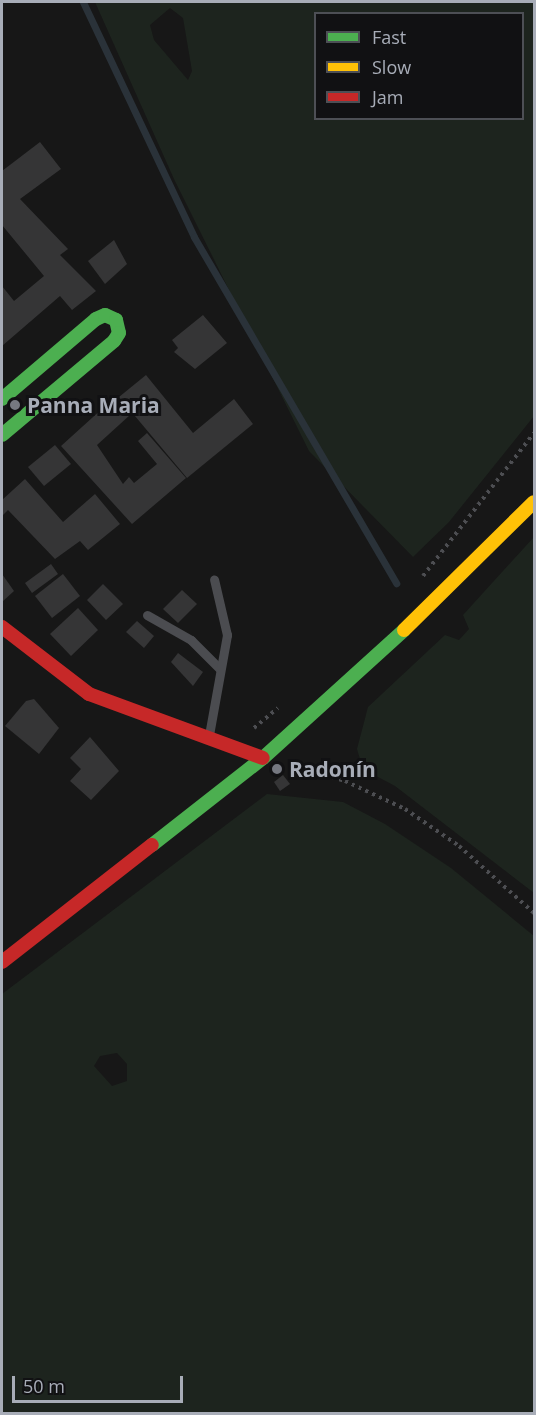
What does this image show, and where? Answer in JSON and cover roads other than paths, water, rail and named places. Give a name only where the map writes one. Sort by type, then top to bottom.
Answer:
[{"type":"main road","points":[[2,399],[100,316],[116,320],[119,333],[114,340],[2,435]]},
{"type":"main road","points":[[2,962],[263,758],[468,571],[534,502]]},
{"type":"main road","points":[[2,627],[89,694],[263,758]]},
{"type":"lane","points":[[208,738],[226,636],[214,579]]},
{"type":"lane","points":[[147,615],[191,640],[220,669]]},
{"type":"waterway","points":[[83,2],[194,237],[396,583]]},
{"type":"place","name":"Panna Maria","points":[[15,405]]},
{"type":"place","name":"Radonín","points":[[277,769]]}]
